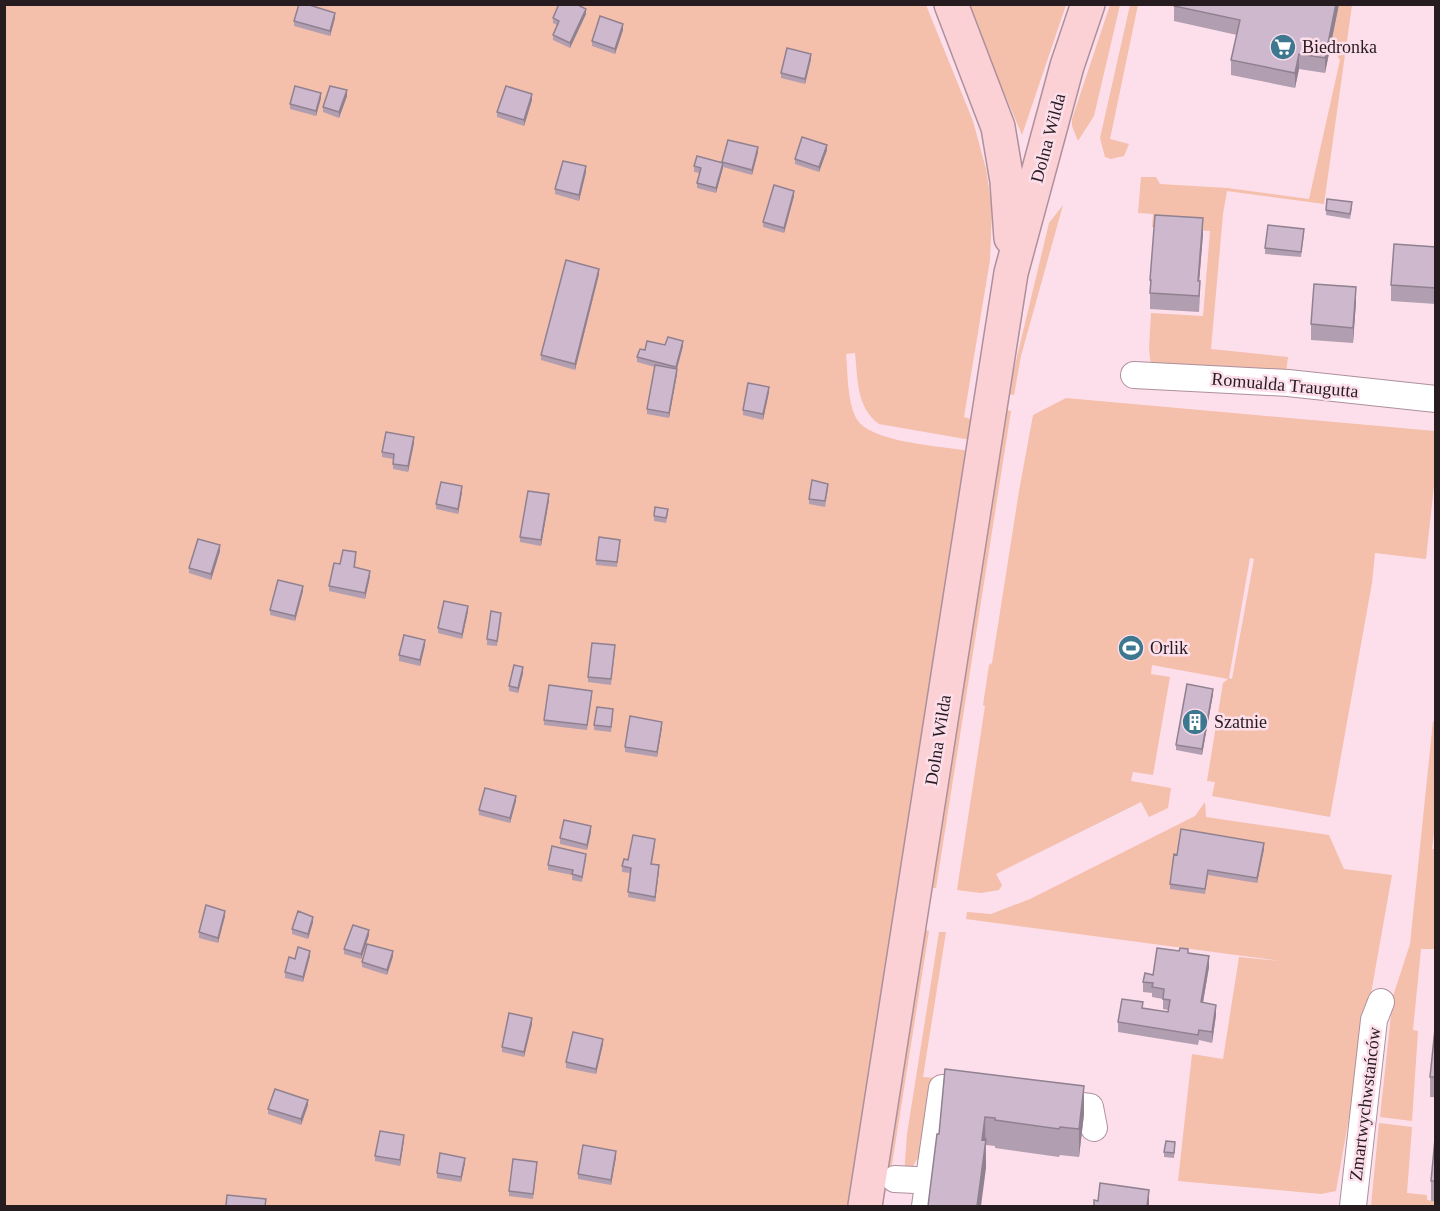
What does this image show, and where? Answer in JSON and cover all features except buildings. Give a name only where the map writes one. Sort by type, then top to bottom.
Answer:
[{"type":"street","name":"Dolna Wilda","points":[[951,4],[998,127],[1008,181],[1011,273]]},
{"type":"street","name":"Dolna Wilda","points":[[865,1206],[1011,273],[1067,66],[1088,4]]},
{"type":"street","name":"Romualda Traugutta","points":[[1134,375],[1288,383],[1436,399]]},
{"type":"street","name":"Zmartwychwstańców","points":[[1353,1206],[1374,1020],[1381,1002]]},
{"type":"street","points":[[925,1206],[942,1088],[1090,1107],[1094,1128]]},
{"type":"shaded area","points":[[5,5],[926,5],[973,121],[986,169],[992,209],[990,260],[964,417],[974,420],[971,440],[879,424],[871,417],[862,401],[855,353],[846,354],[848,387],[853,411],[864,426],[891,438],[970,451],[850,1206],[5,1206]]},
{"type":"shaded area","points":[[967,5],[1066,5],[1022,135]]},
{"type":"shaded area","points":[[1110,5],[1120,5],[1094,116],[1078,141],[1072,126],[1072,119]]},
{"type":"shaded area","points":[[1130,5],[1138,5],[1110,139],[1129,144],[1124,156],[1111,159],[1105,157],[1100,138]]},
{"type":"shaded area","points":[[1338,5],[1352,5],[1324,204],[1227,191],[1223,214],[1211,349],[1288,357],[1286,373],[1151,366],[1149,349],[1151,313],[1203,316],[1210,231],[1152,227],[1153,214],[1138,213],[1141,177],[1156,177],[1160,184],[1227,188],[1309,199],[1340,60],[1330,43]]},
{"type":"shaded area","points":[[1063,205],[1021,356],[1014,395],[1008,394],[1049,223]]},
{"type":"shaded area","points":[[1066,398],[1435,431],[1435,476],[1426,559],[1375,553],[1372,583],[1330,817],[1212,796],[1215,782],[1207,781],[1223,683],[1228,679],[1152,665],[1151,674],[1170,677],[1153,775],[1133,772],[1131,781],[1171,788],[1168,808],[1149,817],[1141,802],[996,874],[1002,885],[999,890],[981,893],[957,890],[985,706],[983,705],[989,665],[992,663],[1033,415]],"holes":[[[1250,558],[1254,559],[1232,679],[1229,678]]]},
{"type":"shaded area","points":[[1005,410],[1011,411],[936,888],[930,888]]},
{"type":"shaded area","points":[[1433,721],[1435,722],[1436,819],[1432,849],[1436,849],[1435,949],[1421,949],[1413,1030],[1418,1031],[1412,1121],[1380,1117],[1393,996],[1410,944]]},
{"type":"shaded area","points":[[1205,802],[1206,817],[1329,835],[1344,869],[1392,875],[1336,1191],[1321,1194],[1178,1181],[1192,1054],[1223,1059],[1239,957],[1281,961],[966,919],[967,912],[991,914],[1030,899],[1195,816]]},
{"type":"shaded area","points":[[924,930],[929,931],[890,1177],[886,1169]]},
{"type":"shaded area","points":[[939,932],[946,932],[923,1077],[936,1078],[920,1146],[927,1154],[916,1162],[911,1175],[904,1175],[907,1134]]},
{"type":"shaded area","points":[[1379,1123],[1412,1127],[1407,1193],[1427,1195],[1427,1200],[1435,1201],[1435,1206],[1371,1206]]},
{"type":"place","name":"Biedronka","points":[[1283,47]]},
{"type":"place","name":"Orlik","points":[[1131,648]]},
{"type":"place","name":"Szatnie","points":[[1195,722]]}]
